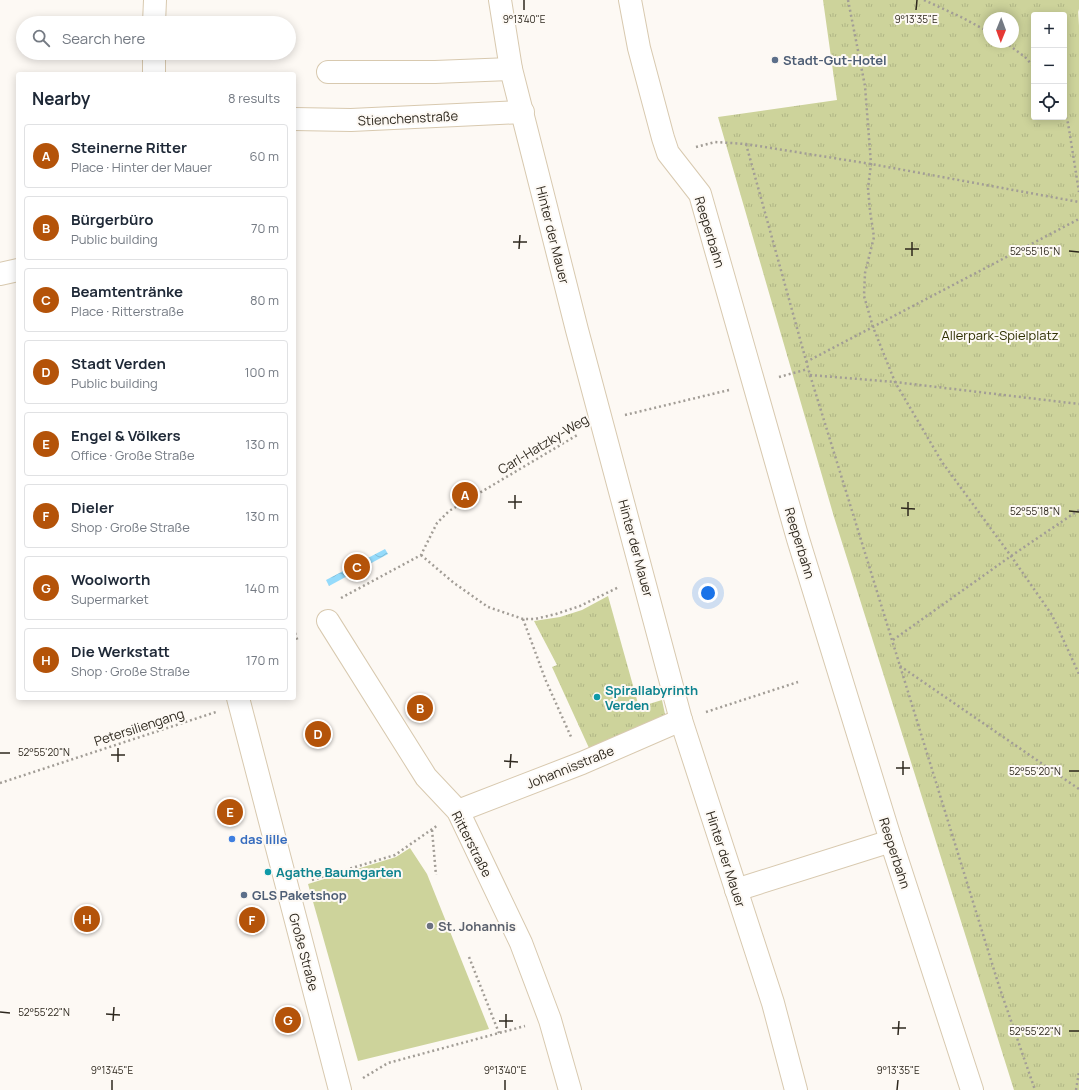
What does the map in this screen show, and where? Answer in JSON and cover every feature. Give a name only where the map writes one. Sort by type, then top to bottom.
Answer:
[{"type":"street","points":[[154,16],[155,0]]},
{"type":"street","name":"Hinter der Mauer","points":[[500,0],[511,69],[575,322],[681,720],[773,1003],[796,1090]]},
{"type":"street","name":"Reeperbahn","points":[[630,0],[639,48],[650,93],[668,153],[700,194],[798,539],[891,840],[972,1090]]},
{"type":"street","points":[[154,60],[154,72]]},
{"type":"street","points":[[328,72],[435,72],[511,69]]},
{"type":"street","name":"Stienchenstraße","points":[[296,120],[351,120],[523,112]]},
{"type":"street","points":[[0,274],[16,270]]},
{"type":"street","name":"Ritterstraße","points":[[331,611],[426,777],[458,811],[521,943],[550,1020],[570,1090]]},
{"type":"street","name":"Große Straße","points":[[238,701],[340,1090]]},
{"type":"street","name":"Johannisstraße","points":[[458,811],[582,763],[681,720]]},
{"type":"street","points":[[736,890],[891,840]]},
{"type":"path","points":[[848,0],[865,86],[872,164],[868,188],[874,237],[865,273],[864,296],[873,328],[895,382],[942,462],[1052,615],[1079,674]]},
{"type":"path","points":[[924,0],[961,16],[983,29]]},
{"type":"path","points":[[1013,48],[1031,63]]},
{"type":"path","points":[[1067,120],[1079,192]]},
{"type":"path","points":[[668,153],[715,142],[746,144],[872,164],[1079,202]]},
{"type":"path","points":[[746,144],[810,376],[999,986],[1034,1090]]},
{"type":"path","points":[[806,362],[1079,219]]},
{"type":"path","name":"Carl-Hatzky-Weg","points":[[421,555],[437,523],[449,511],[602,420],[753,384],[808,369]]},
{"type":"path","points":[[810,376],[895,382],[1079,404]]},
{"type":"path","points":[[893,640],[1011,556],[1079,510]]},
{"type":"path","points":[[331,611],[421,555],[454,583],[488,607],[523,619],[535,619],[580,606],[614,589],[644,578]]},
{"type":"path","points":[[523,619],[546,681],[582,763]]},
{"type":"path","points":[[296,636],[298,642]]},
{"type":"path","points":[[900,665],[1079,789]]},
{"type":"path","points":[[681,720],[798,682]]},
{"type":"path","name":"Petersiliengang","points":[[0,783],[238,701]]},
{"type":"path","points":[[287,888],[395,855],[458,811]]},
{"type":"path","points":[[432,830],[436,875]]},
{"type":"path","points":[[469,957],[499,1032]]},
{"type":"path","points":[[361,1079],[388,1063],[499,1032],[550,1020]]},
{"type":"path","points":[[1076,1090],[1079,1072]]},
{"type":"green space","name":"Allerpark-Spielplatz","points":[[823,0],[1079,0],[1079,1090],[1014,1090],[834,517],[718,117],[837,100]]},
{"type":"green space","points":[[608,596],[639,707],[662,700],[666,719],[589,748],[552,667],[557,665],[534,621],[560,617],[582,610]]},
{"type":"green space","points":[[410,848],[427,874],[489,1029],[358,1061],[308,884],[396,857]]},
{"type":"water","points":[[385,549],[388,554],[329,586],[326,580]]},
{"type":"place","name":"Stadt-Gut-Hotel","points":[[775,60]]},
{"type":"place","name":"Steinerne Ritter","points":[[465,495]]},
{"type":"place","name":"Beamtentränke","points":[[357,567]]},
{"type":"place","name":"Spirallabyrinth Verden","points":[[597,697]]},
{"type":"place","name":"Bürgerbüro","points":[[420,708]]},
{"type":"place","name":"Stadt Verden","points":[[318,734]]},
{"type":"place","name":"Engel & Völkers","points":[[230,812]]},
{"type":"place","name":"das lille","points":[[232,839]]},
{"type":"place","name":"Agathe Baumgarten","points":[[268,872]]},
{"type":"place","name":"GLS Paketshop","points":[[244,895]]},
{"type":"place","name":"Die Werkstatt","points":[[87,919]]},
{"type":"place","name":"Dieler","points":[[252,920]]},
{"type":"place","name":"St. Johannis","points":[[430,926]]},
{"type":"place","name":"Woolworth","points":[[288,1020]]}]
